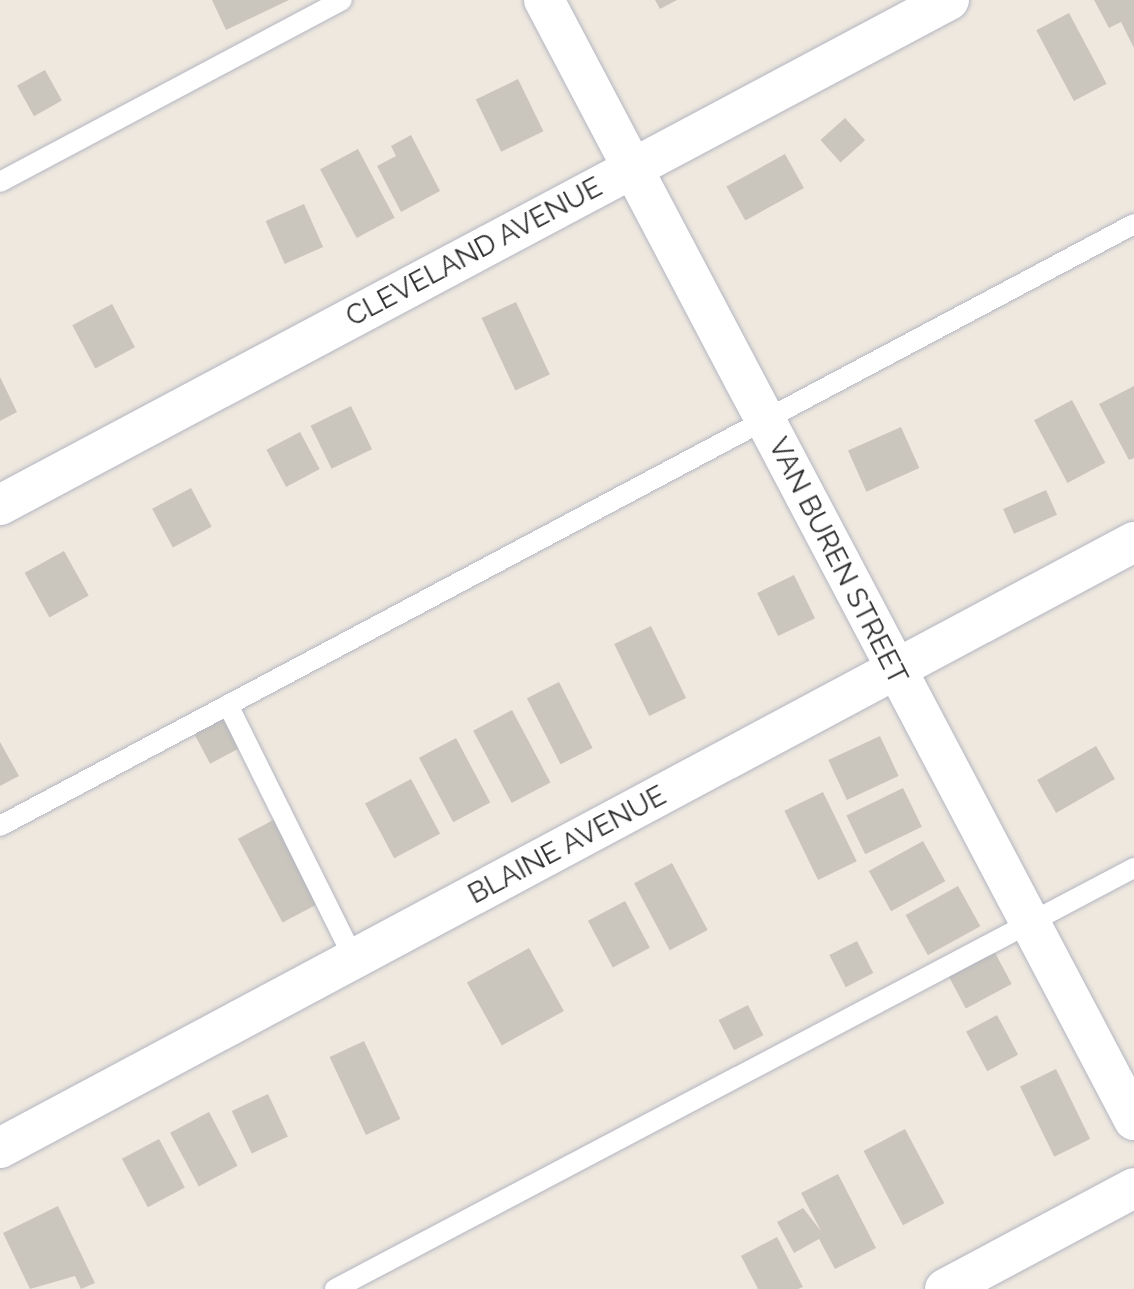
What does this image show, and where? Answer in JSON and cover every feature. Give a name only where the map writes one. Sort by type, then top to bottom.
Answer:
[{"type":"street","name":"VAN BUREN STREET","points":[[544,0],[1134,1120]]},
{"type":"street","name":"CLEVELAND AVENUE","points":[[0,505],[949,0]]},
{"type":"street","name":"BLAINE AVENUE","points":[[0,1148],[1134,542]]},
{"type":"street","points":[[945,1289],[1134,1188]]},
{"type":"lane","points":[[0,182],[342,0]]},
{"type":"lane","points":[[0,826],[1134,224]]},
{"type":"lane","points":[[228,705],[354,959]]},
{"type":"lane","points":[[335,1289],[1134,868]]},
{"type":"building","points":[[212,0],[289,0],[226,30]]},
{"type":"building","points":[[655,0],[677,0],[660,9]]},
{"type":"building","points":[[1094,0],[1134,0],[1134,48],[1121,22],[1109,28]]},
{"type":"building","points":[[1069,13],[1107,84],[1074,101],[1036,30]]},
{"type":"building","points":[[45,70],[62,101],[34,116],[17,86]]},
{"type":"building","points":[[518,79],[543,131],[501,152],[476,100]]},
{"type":"building","points":[[845,118],[865,140],[841,162],[820,140]]},
{"type":"building","points":[[411,135],[440,191],[401,212],[377,166],[396,156],[391,146]]},
{"type":"building","points":[[358,149],[395,218],[357,238],[320,169]]},
{"type":"building","points":[[785,154],[804,188],[745,221],[726,186]]},
{"type":"building","points":[[304,204],[323,247],[285,264],[266,221]]},
{"type":"building","points":[[516,302],[550,375],[515,391],[482,318]]},
{"type":"building","points":[[112,304],[135,347],[95,368],[72,325]]},
{"type":"building","points":[[0,377],[17,412],[0,421]]},
{"type":"building","points":[[1134,386],[1134,458],[1129,460],[1099,404]]},
{"type":"building","points":[[1072,400],[1105,463],[1067,483],[1034,420]]},
{"type":"building","points":[[351,406],[372,449],[332,469],[311,426]]},
{"type":"building","points":[[901,427],[919,468],[866,492],[848,451]]},
{"type":"building","points":[[300,432],[320,469],[286,487],[266,450]]},
{"type":"building","points":[[191,488],[212,527],[173,548],[152,509]]},
{"type":"building","points":[[1046,490],[1057,515],[1014,534],[1003,509]]},
{"type":"building","points":[[64,551],[89,596],[49,617],[25,573]]},
{"type":"building","points":[[794,575],[815,618],[778,636],[757,593]]},
{"type":"building","points":[[651,626],[686,698],[649,716],[614,644]]},
{"type":"building","points":[[559,682],[593,748],[561,764],[527,698]]},
{"type":"building","points":[[512,710],[550,782],[512,803],[473,731]]},
{"type":"building","points":[[220,712],[239,748],[210,764],[191,727]]},
{"type":"building","points":[[880,736],[899,776],[847,800],[828,760]]},
{"type":"building","points":[[456,738],[490,802],[453,822],[419,758]]},
{"type":"building","points":[[0,742],[19,776],[0,786]]},
{"type":"building","points":[[1096,746],[1115,779],[1056,813],[1037,780]]},
{"type":"building","points":[[411,779],[440,834],[394,858],[365,803]]},
{"type":"building","points":[[903,788],[922,827],[865,854],[846,816]]},
{"type":"building","points":[[823,792],[857,861],[818,880],[784,811]]},
{"type":"building","points":[[275,819],[320,903],[283,923],[238,839]]},
{"type":"building","points":[[923,841],[945,881],[891,911],[869,871]]},
{"type":"building","points":[[672,863],[708,930],[670,950],[634,883]]},
{"type":"building","points":[[958,886],[980,926],[928,955],[906,915]]},
{"type":"building","points":[[625,901],[650,948],[613,968],[588,921]]},
{"type":"building","points":[[857,941],[873,973],[846,987],[829,955]]},
{"type":"building","points":[[992,947],[1012,984],[966,1008],[946,971]]},
{"type":"building","points":[[529,948],[564,1011],[502,1045],[467,982]]},
{"type":"building","points":[[748,1005],[763,1035],[734,1050],[719,1020]]},
{"type":"building","points":[[997,1015],[1018,1055],[987,1071],[966,1031]]},
{"type":"building","points":[[364,1041],[400,1119],[366,1135],[330,1057]]},
{"type":"building","points":[[1056,1069],[1090,1139],[1054,1157],[1020,1087]]},
{"type":"building","points":[[268,1094],[288,1137],[252,1154],[232,1111]]},
{"type":"building","points":[[209,1112],[238,1166],[199,1187],[170,1133]]},
{"type":"building","points":[[905,1129],[944,1203],[903,1225],[864,1151]]},
{"type":"building","points":[[159,1139],[185,1188],[148,1207],[122,1159]]},
{"type":"building","points":[[838,1174],[876,1248],[835,1269],[819,1239],[794,1253],[777,1222],[803,1208],[821,1231],[801,1193]]},
{"type":"building","points":[[58,1206],[95,1283],[81,1289],[75,1276],[30,1289],[3,1233]]},
{"type":"building","points":[[777,1237],[803,1287],[758,1289],[741,1256]]}]
